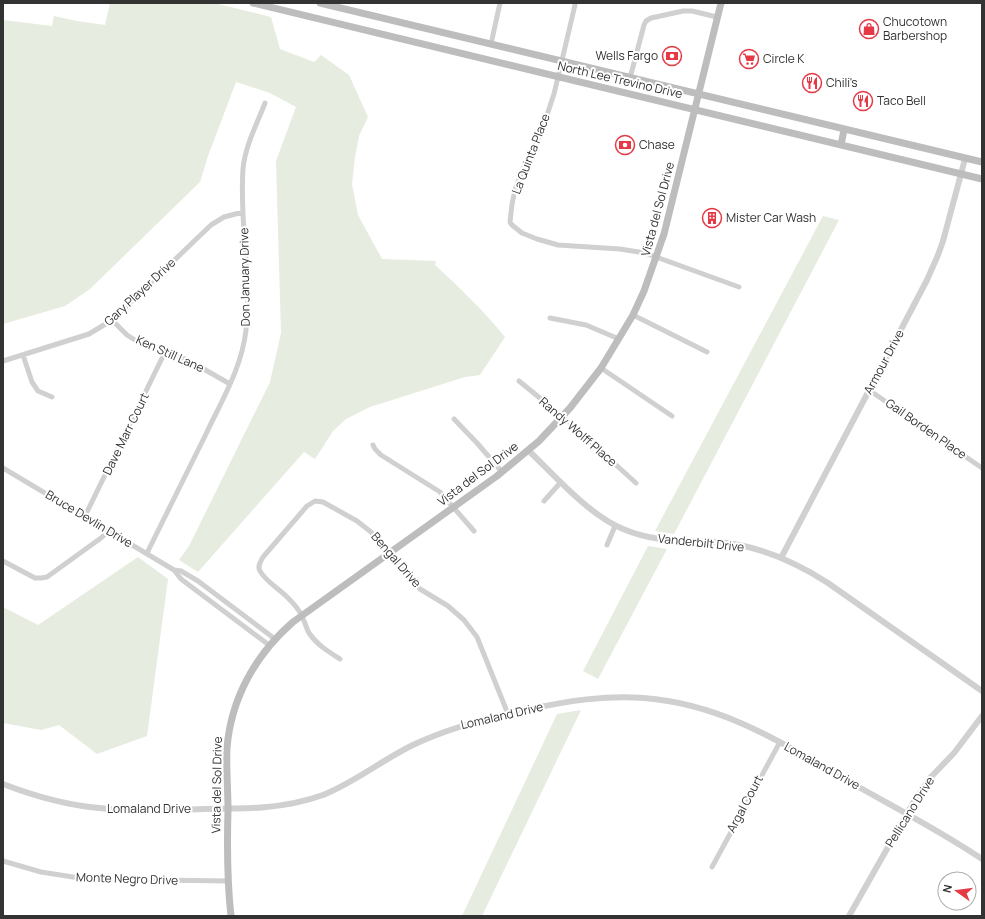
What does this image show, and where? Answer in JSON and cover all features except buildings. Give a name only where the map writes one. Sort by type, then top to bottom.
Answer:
[{"type":"main road","name":"North Lee Trevino Drive","points":[[253,3],[982,179]]},
{"type":"main road","name":"North Lee Trevino Drive","points":[[320,3],[982,162]]},
{"type":"main road","name":"Vista del Sol Drive","points":[[231,916],[227,759],[229,736],[235,706],[247,678],[269,645],[302,616],[453,508],[502,472],[528,450],[562,416],[601,368],[633,315],[664,234],[721,3]]},
{"type":"main road","points":[[841,145],[844,130]]},
{"type":"street","points":[[491,44],[500,3]]},
{"type":"street","name":"La Quinta Place","points":[[575,5],[554,94],[544,124],[515,190],[510,222],[517,231],[543,241],[566,246],[645,253],[739,287]]},
{"type":"street","points":[[630,78],[646,21],[651,18],[683,11],[692,11],[717,17]]},
{"type":"street","name":"Don January Drive","points":[[147,553],[230,384],[243,352],[248,307],[243,212],[243,169],[245,157],[265,103]]},
{"type":"street","name":"Armour Drive","points":[[781,558],[925,284],[938,255],[965,159]]},
{"type":"street","name":"Gary Player Drive","points":[[3,361],[89,334],[112,320],[211,225],[224,217],[243,212]]},
{"type":"street","points":[[633,315],[707,352]]},
{"type":"street","points":[[550,318],[586,325],[619,339]]},
{"type":"street","name":"Ken Still Lane","points":[[112,320],[127,335],[138,342],[188,360],[230,384]]},
{"type":"street","name":"Dave Marr Court","points":[[85,516],[165,352]]},
{"type":"street","points":[[23,354],[32,382],[38,391],[52,397]]},
{"type":"street","points":[[601,368],[672,416]]},
{"type":"street","name":"Randy Wolff Place","points":[[519,381],[562,416],[636,483]]},
{"type":"street","name":"Gail Borden Place","points":[[869,390],[982,468]]},
{"type":"street","points":[[454,419],[502,472]]},
{"type":"street","points":[[374,445],[375,449],[381,455],[440,492],[474,531]]},
{"type":"street","name":"Vanderbilt Drive","points":[[528,450],[592,511],[615,526],[637,534],[667,541],[718,542],[734,544],[781,558],[802,567],[828,582],[982,691]]},
{"type":"street","name":"Bruce Devlin Drive","points":[[3,468],[174,570],[181,579],[269,645]]},
{"type":"street","points":[[544,501],[561,482]]},
{"type":"street","name":"Bengal Drive","points":[[340,659],[315,641],[302,616],[290,599],[264,577],[259,566],[263,557],[311,503],[315,501],[322,502],[372,532],[398,565],[420,589],[456,612],[477,637],[508,714]]},
{"type":"street","points":[[607,545],[615,526]]},
{"type":"street","points":[[3,561],[35,578],[47,577],[101,538],[108,530]]},
{"type":"street","name":"Bruce Devlin Drive","points":[[174,570],[181,571],[198,581],[275,639]]},
{"type":"street","name":"Lomaland Drive","points":[[3,784],[63,803],[97,808],[149,810],[265,808],[280,806],[324,794],[344,785],[398,753],[420,742],[462,725],[583,699],[620,697],[645,698],[673,702],[706,710],[741,722],[780,742],[952,840],[982,859]]},
{"type":"street","name":"Pellicano Drive","points":[[849,916],[906,814],[930,778],[954,752],[982,716]]},
{"type":"street","name":"Argal Court","points":[[712,867],[780,742]]},
{"type":"street","name":"Monte Negro Drive","points":[[3,861],[41,872],[86,879],[229,881]]},
{"type":"shaded area","points":[[110,3],[214,3],[271,17],[280,49],[314,62],[321,55],[349,75],[368,117],[359,136],[352,184],[358,215],[382,259],[436,261],[435,265],[472,300],[505,337],[480,375],[465,377],[370,407],[346,419],[333,431],[315,459],[304,452],[198,572],[179,560],[189,546],[270,382],[281,333],[276,161],[296,107],[270,93],[236,82],[208,156],[200,182],[90,289],[65,306],[3,324],[3,20],[52,26],[54,16],[105,25]]},
{"type":"shaded area","points":[[823,216],[839,220],[674,534],[655,531]]},
{"type":"shaded area","points":[[648,546],[667,549],[598,679],[583,671]]},
{"type":"shaded area","points":[[138,557],[168,579],[147,736],[97,754],[59,725],[41,730],[3,723],[3,607],[38,625]]},
{"type":"shaded area","points":[[581,710],[482,916],[462,916],[557,714]]},
{"type":"place","name":"Chucotown Barbershop","points":[[869,29]]},
{"type":"place","name":"Wells Fargo","points":[[672,56]]},
{"type":"place","name":"Circle K","points":[[749,59]]},
{"type":"place","name":"Chili's","points":[[812,83]]},
{"type":"place","name":"Taco Bell","points":[[863,101]]},
{"type":"place","name":"Chase","points":[[625,145]]},
{"type":"place","name":"Mister Car Wash","points":[[712,218]]}]
